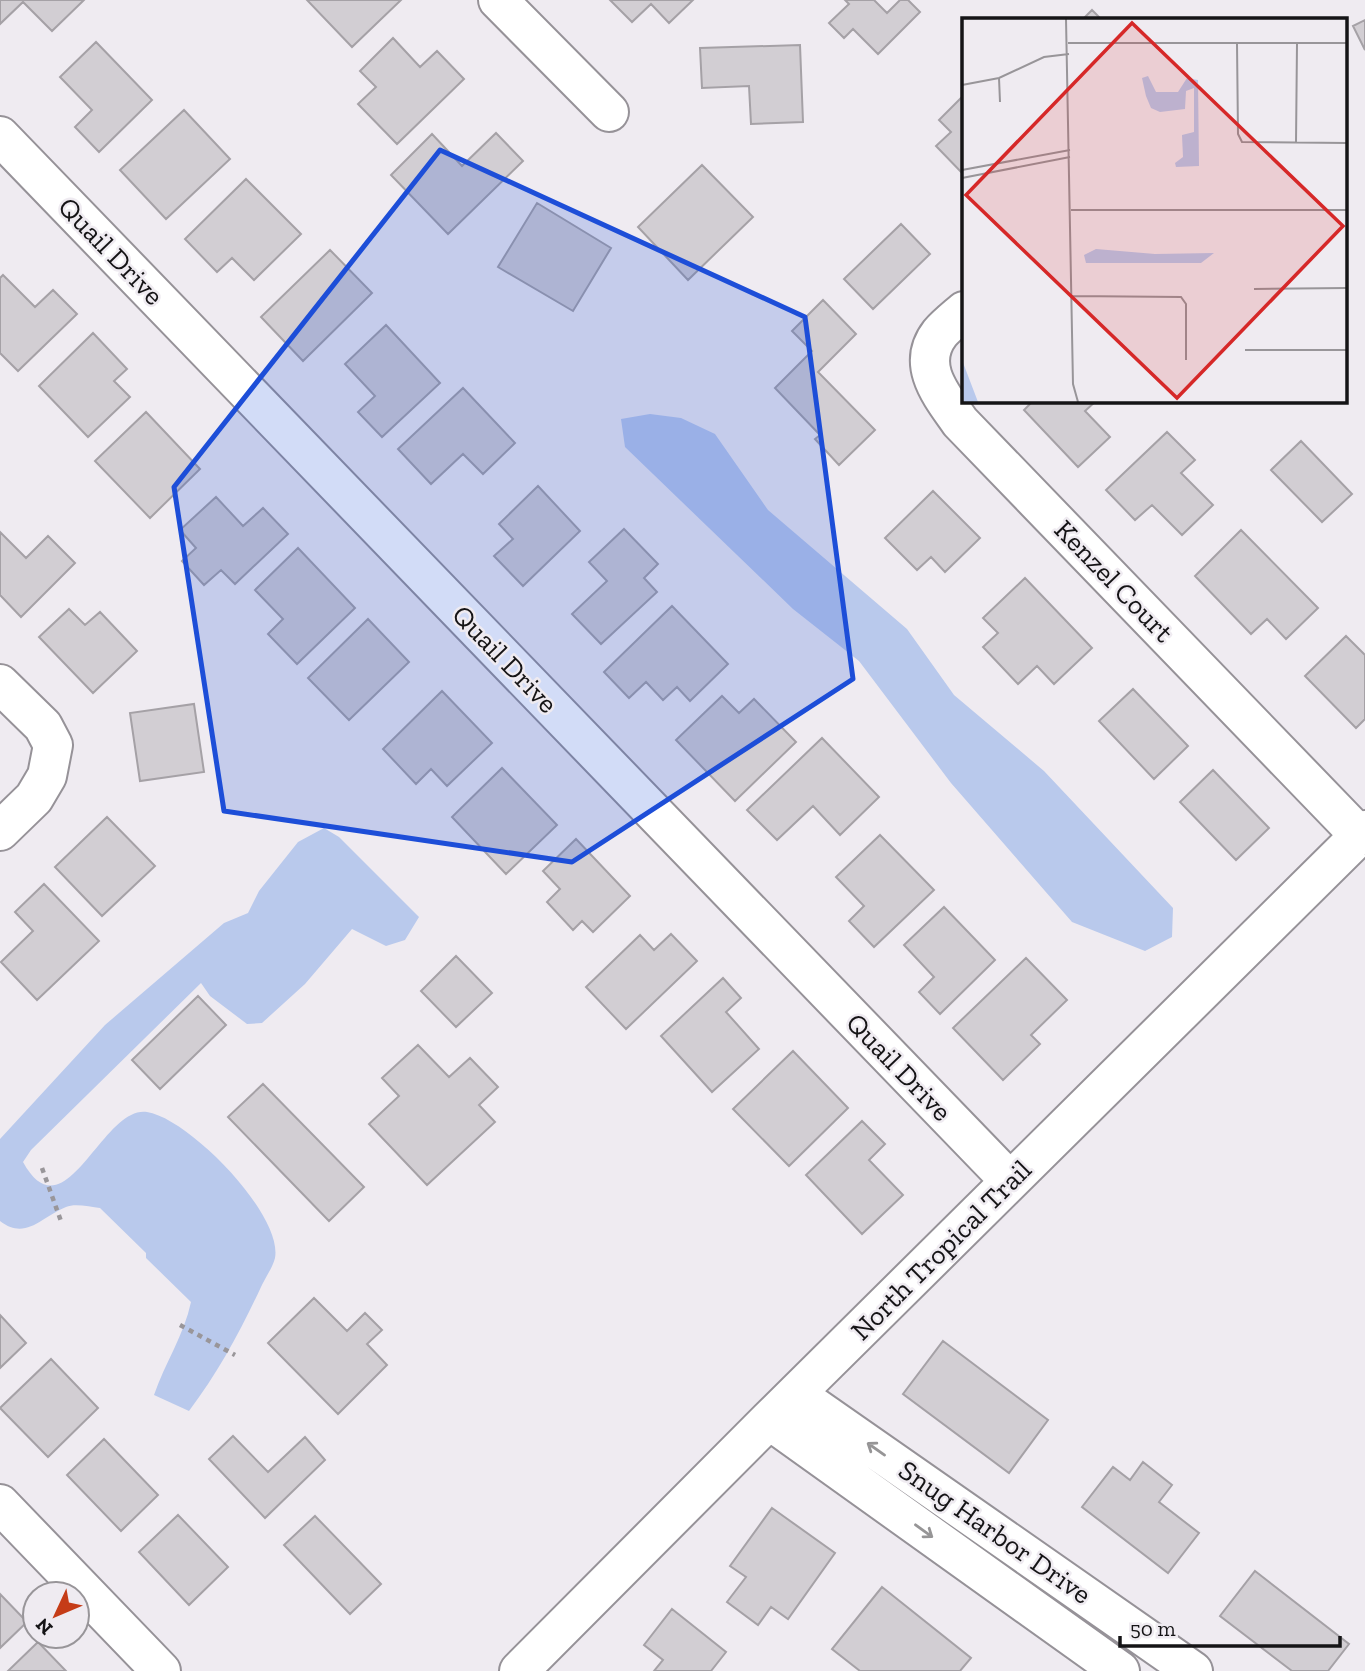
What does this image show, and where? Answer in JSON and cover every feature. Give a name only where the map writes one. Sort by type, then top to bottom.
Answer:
[{"type":"street","points":[[498,0],[609,113]]},
{"type":"street","name":"Quail Drive","points":[[0,136],[1010,1181]]},
{"type":"street","name":"Kenzel Court","points":[[962,312],[939,335],[930,357],[933,383],[960,422],[1362,833]]},
{"type":"street","points":[[0,684],[43,726],[53,745],[47,776],[34,798],[0,831]]},
{"type":"street","name":"North Tropical Trail","points":[[519,1671],[1362,833]]},
{"type":"street","name":"Snug Harbor Drive","points":[[796,1394],[1193,1671]]},
{"type":"street","name":"Snug Harbor Drive","points":[[769,1420],[1120,1671]]},
{"type":"street","points":[[0,1504],[161,1671]]},
{"type":"street","points":[[1068,1634],[1091,1600]]},
{"type":"path","points":[[42,1168],[62,1224]]},
{"type":"path","points":[[180,1325],[235,1355]]},
{"type":"highlighted area","points":[[440,150],[805,317],[853,679],[572,862],[224,811],[174,487]]},
{"type":"water","points":[[650,414],[681,418],[715,434],[768,510],[907,629],[954,695],[1044,771],[1173,908],[1172,937],[1145,951],[1072,922],[951,783],[859,661],[793,609],[625,447],[621,419]]},
{"type":"water","points":[[324,828],[339,837],[419,917],[405,940],[386,946],[352,929],[305,984],[262,1023],[247,1024],[210,996],[201,983],[31,1150],[23,1162],[39,1181],[54,1185],[69,1178],[130,1115],[147,1112],[165,1118],[208,1149],[249,1194],[264,1217],[273,1239],[275,1258],[228,1351],[189,1411],[154,1395],[184,1326],[191,1302],[100,1208],[70,1206],[26,1228],[9,1227],[0,1221],[0,1139],[105,1025],[224,923],[248,913],[259,891],[298,842]]},
{"type":"building","points":[[0,0],[84,0],[52,31],[23,2],[0,24]]},
{"type":"building","points":[[307,0],[401,0],[352,47]]},
{"type":"building","points":[[610,0],[693,0],[669,23],[651,4],[632,22]]},
{"type":"building","points":[[845,0],[874,0],[887,13],[900,0],[908,0],[920,12],[878,54],[853,29],[844,38],[829,23],[849,4]]},
{"type":"building","points":[[1092,10],[1100,18],[1084,18]]},
{"type":"building","points":[[1365,20],[1365,50],[1353,26]]},
{"type":"building","points":[[393,38],[420,67],[437,51],[464,79],[397,144],[358,104],[376,87],[360,71]]},
{"type":"building","points":[[96,42],[152,100],[99,152],[75,127],[92,110],[60,77]]},
{"type":"building","points":[[800,45],[803,122],[751,124],[749,86],[702,88],[700,48]]},
{"type":"building","points":[[962,97],[962,173],[936,146],[951,132],[939,120]]},
{"type":"building","points":[[184,110],[230,159],[166,219],[120,170]]},
{"type":"building","points":[[496,133],[523,161],[448,234],[391,175],[432,134],[462,166]]},
{"type":"building","points":[[702,165],[753,217],[688,280],[638,227]]},
{"type":"building","points":[[246,179],[301,234],[254,280],[232,258],[217,272],[185,239]]},
{"type":"building","points":[[537,203],[611,248],[573,311],[498,267]]},
{"type":"building","points":[[901,224],[930,254],[873,309],[844,279]]},
{"type":"building","points":[[330,250],[372,293],[303,361],[261,317]]},
{"type":"building","points":[[3,275],[35,307],[53,290],[77,314],[18,371],[0,353],[0,278]]},
{"type":"building","points":[[823,300],[856,334],[818,372],[875,430],[839,465],[815,439],[820,435],[775,388],[812,351],[792,331]]},
{"type":"building","points":[[386,325],[440,383],[382,437],[358,412],[375,396],[345,364]]},
{"type":"building","points":[[93,333],[127,369],[114,381],[130,397],[88,437],[39,386]]},
{"type":"building","points":[[463,388],[515,443],[483,474],[463,454],[431,484],[398,449]]},
{"type":"building","points":[[1032,402],[1095,402],[1085,411],[1110,437],[1078,467],[1024,410]]},
{"type":"building","points":[[146,412],[200,469],[150,518],[95,461]]},
{"type":"building","points":[[1167,432],[1195,460],[1181,473],[1213,505],[1182,535],[1152,505],[1135,520],[1106,490]]},
{"type":"building","points":[[1301,441],[1352,494],[1322,522],[1271,470]]},
{"type":"building","points":[[538,486],[580,531],[523,586],[494,556],[513,539],[499,524]]},
{"type":"building","points":[[933,491],[980,538],[945,572],[931,557],[917,570],[885,538]]},
{"type":"building","points":[[216,497],[243,526],[263,508],[288,534],[235,584],[221,570],[204,585],[182,561],[196,548],[180,530]]},
{"type":"building","points":[[624,529],[658,564],[644,578],[657,592],[601,644],[572,614],[607,581],[589,562]]},
{"type":"building","points":[[1241,530],[1318,608],[1286,639],[1267,619],[1251,634],[1195,576]]},
{"type":"building","points":[[0,532],[26,558],[48,536],[75,563],[21,617],[0,595]]},
{"type":"building","points":[[298,548],[355,608],[297,664],[268,634],[283,619],[255,590]]},
{"type":"building","points":[[1025,578],[1092,648],[1054,684],[1037,666],[1018,684],[983,647],[998,633],[983,618]]},
{"type":"building","points":[[672,606],[728,664],[690,701],[677,687],[663,700],[646,682],[629,698],[604,672]]},
{"type":"building","points":[[69,609],[85,625],[100,612],[137,651],[93,693],[39,637]]},
{"type":"building","points":[[368,619],[409,662],[349,720],[308,678]]},
{"type":"building","points":[[1346,636],[1365,655],[1365,719],[1356,728],[1305,676]]},
{"type":"building","points":[[1133,689],[1188,746],[1154,779],[1099,721]]},
{"type":"building","points":[[442,691],[492,743],[447,786],[431,769],[416,784],[383,749]]},
{"type":"building","points":[[722,696],[739,713],[754,699],[796,742],[735,801],[676,740]]},
{"type":"building","points":[[194,704],[204,772],[140,781],[130,713]]},
{"type":"building","points":[[822,738],[879,797],[840,835],[813,806],[777,840],[747,810]]},
{"type":"building","points":[[502,768],[557,825],[506,874],[452,817]]},
{"type":"building","points":[[1213,770],[1269,828],[1236,860],[1180,802]]},
{"type":"building","points":[[107,817],[155,866],[102,916],[55,867]]},
{"type":"building","points":[[880,835],[934,890],[874,947],[849,921],[864,906],[836,877]]},
{"type":"building","points":[[576,839],[630,896],[593,932],[582,921],[573,930],[547,902],[560,889],[543,871]]},
{"type":"building","points":[[44,884],[99,941],[37,1000],[1,962],[33,931],[15,912]]},
{"type":"building","points":[[944,907],[995,960],[940,1014],[919,992],[934,977],[904,945]]},
{"type":"building","points":[[671,934],[697,961],[626,1029],[586,987],[640,935],[654,950]]},
{"type":"building","points":[[456,956],[492,993],[456,1027],[421,991]]},
{"type":"building","points":[[1026,958],[1067,1000],[1031,1035],[1040,1044],[1003,1080],[953,1028]]},
{"type":"building","points":[[723,978],[741,998],[726,1012],[759,1049],[712,1092],[661,1036]]},
{"type":"building","points":[[198,996],[226,1025],[160,1089],[132,1060]]},
{"type":"building","points":[[418,1045],[449,1077],[470,1058],[498,1087],[479,1105],[495,1122],[427,1185],[369,1124],[399,1096],[382,1078]]},
{"type":"building","points":[[793,1051],[848,1108],[789,1166],[733,1109]]},
{"type":"building","points":[[263,1084],[364,1187],[329,1221],[228,1117]]},
{"type":"building","points":[[862,1121],[885,1144],[869,1160],[903,1195],[862,1234],[806,1175]]},
{"type":"building","points":[[314,1298],[347,1331],[365,1313],[382,1330],[367,1344],[387,1365],[338,1414],[268,1343]]},
{"type":"building","points":[[0,1315],[26,1343],[0,1368]]},
{"type":"building","points":[[943,1341],[1048,1420],[1009,1473],[903,1394]]},
{"type":"building","points":[[51,1359],[98,1408],[48,1457],[0,1408]]},
{"type":"building","points":[[233,1436],[268,1472],[305,1437],[325,1460],[265,1518],[209,1459]]},
{"type":"building","points":[[104,1439],[158,1495],[121,1531],[67,1475]]},
{"type":"building","points":[[1143,1462],[1172,1485],[1159,1502],[1199,1533],[1168,1573],[1082,1507],[1113,1467],[1130,1480]]},
{"type":"building","points":[[772,1508],[835,1553],[788,1619],[771,1607],[758,1625],[727,1602],[746,1577],[730,1566]]},
{"type":"building","points":[[178,1515],[228,1567],[189,1605],[139,1552]]},
{"type":"building","points":[[315,1516],[381,1584],[350,1614],[284,1545]]},
{"type":"building","points":[[1255,1571],[1349,1644],[1328,1671],[1292,1671],[1220,1616]]},
{"type":"building","points":[[882,1587],[971,1658],[960,1671],[860,1671],[832,1649]]},
{"type":"building","points":[[0,1594],[21,1616],[21,1628],[0,1648]]},
{"type":"building","points":[[672,1609],[726,1652],[711,1671],[654,1671],[663,1660],[644,1645]]},
{"type":"building","points":[[30,1650],[46,1650],[66,1671],[8,1671]]}]
